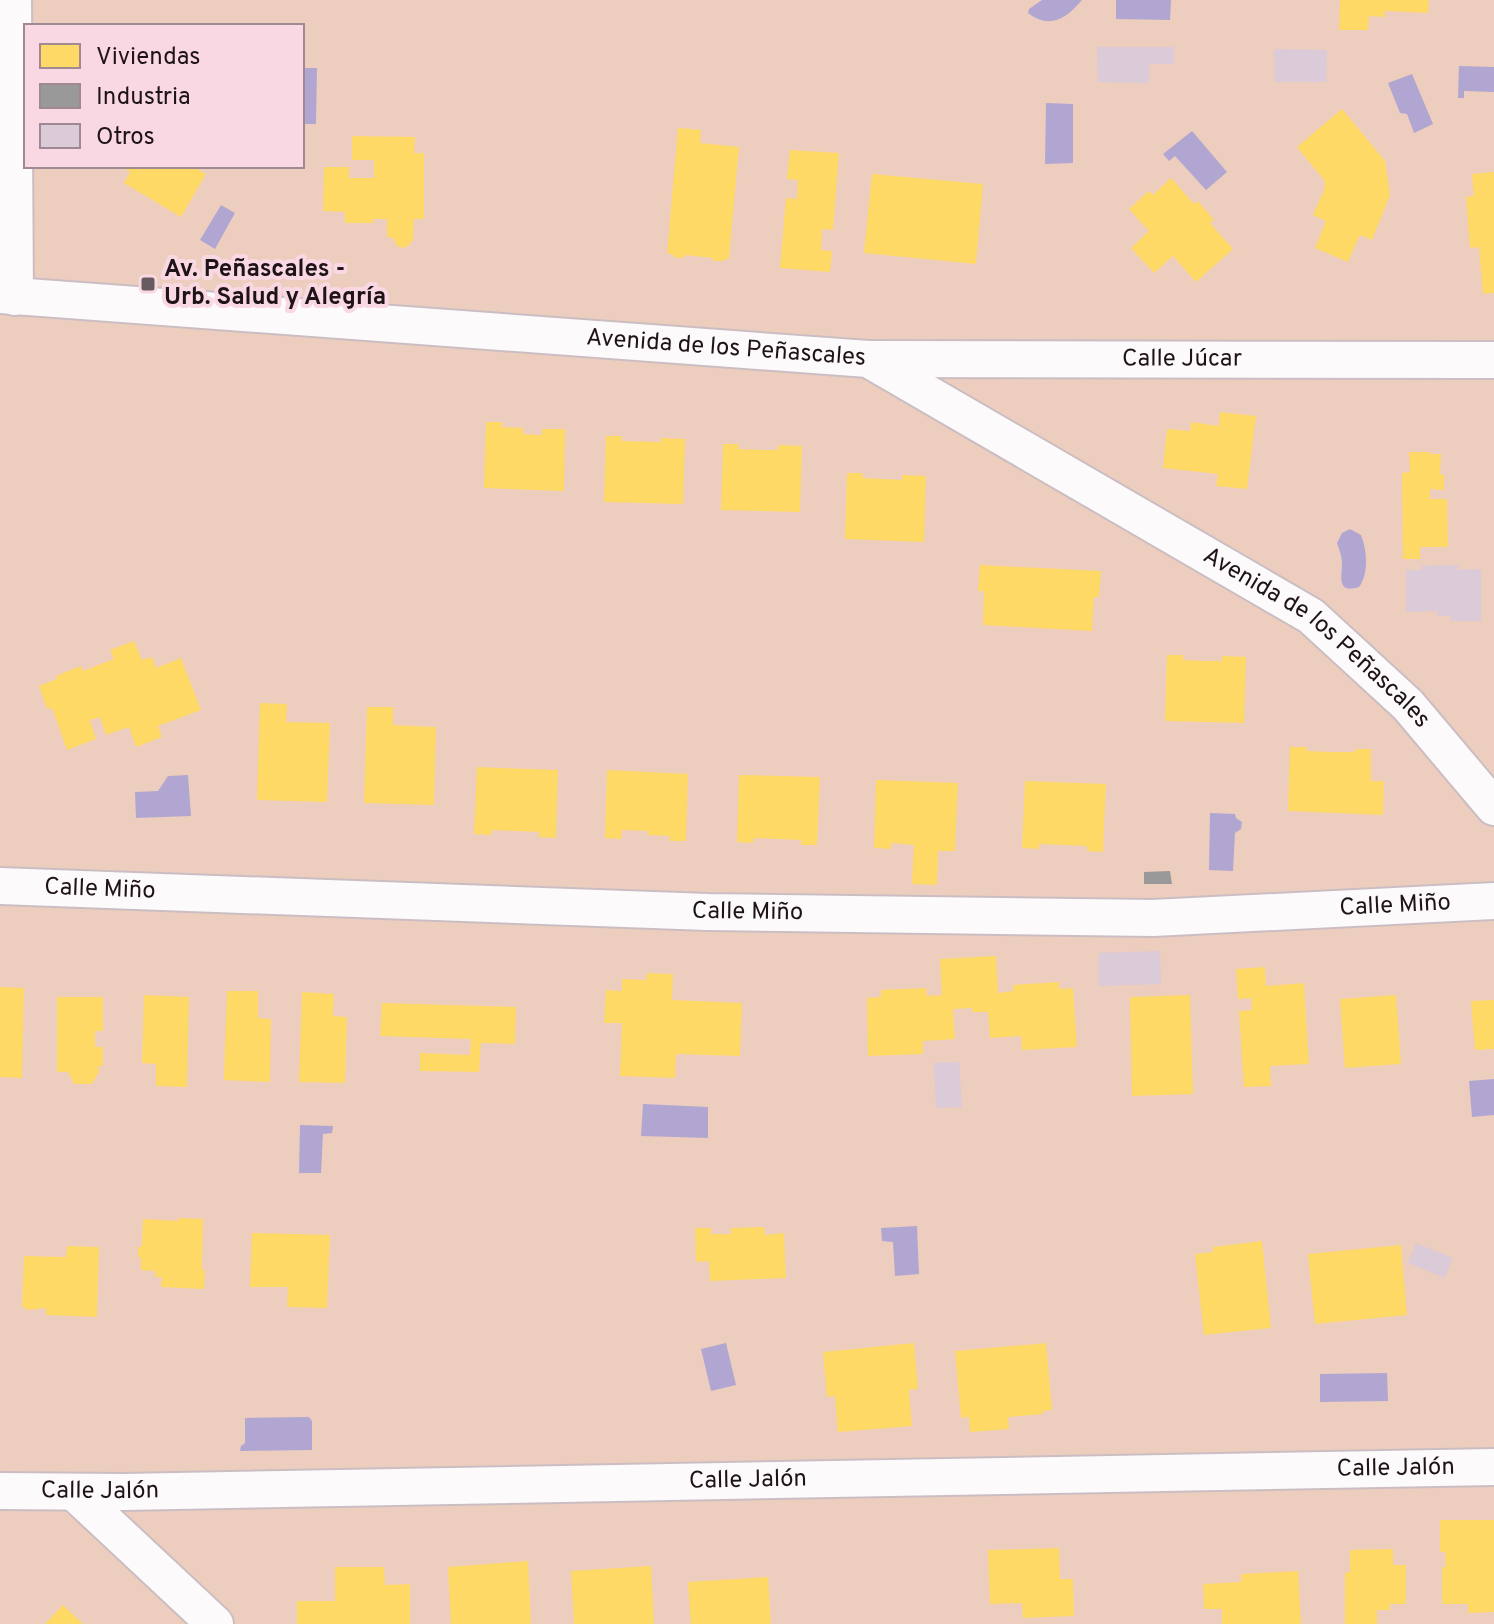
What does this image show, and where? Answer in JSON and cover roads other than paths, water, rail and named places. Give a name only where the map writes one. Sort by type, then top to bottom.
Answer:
[{"type":"street","points":[[8,296],[13,0]]},
{"type":"street","name":"Avenida de los Peñascales","points":[[8,296],[868,359],[1311,616],[1408,705],[1494,807]]},
{"type":"street","name":"Calle Júcar","points":[[868,359],[1494,360]]},
{"type":"street","name":"Calle Miño","points":[[0,886],[708,912],[1153,918],[1494,901]]},
{"type":"street","name":"Calle Jalón","points":[[0,1491],[75,1493],[1494,1467]]},
{"type":"street","points":[[75,1493],[215,1624]]},
{"type":"place","name":"Av. Peñascales - Urb. Salud y Alegría","points":[[148,284]]}]
